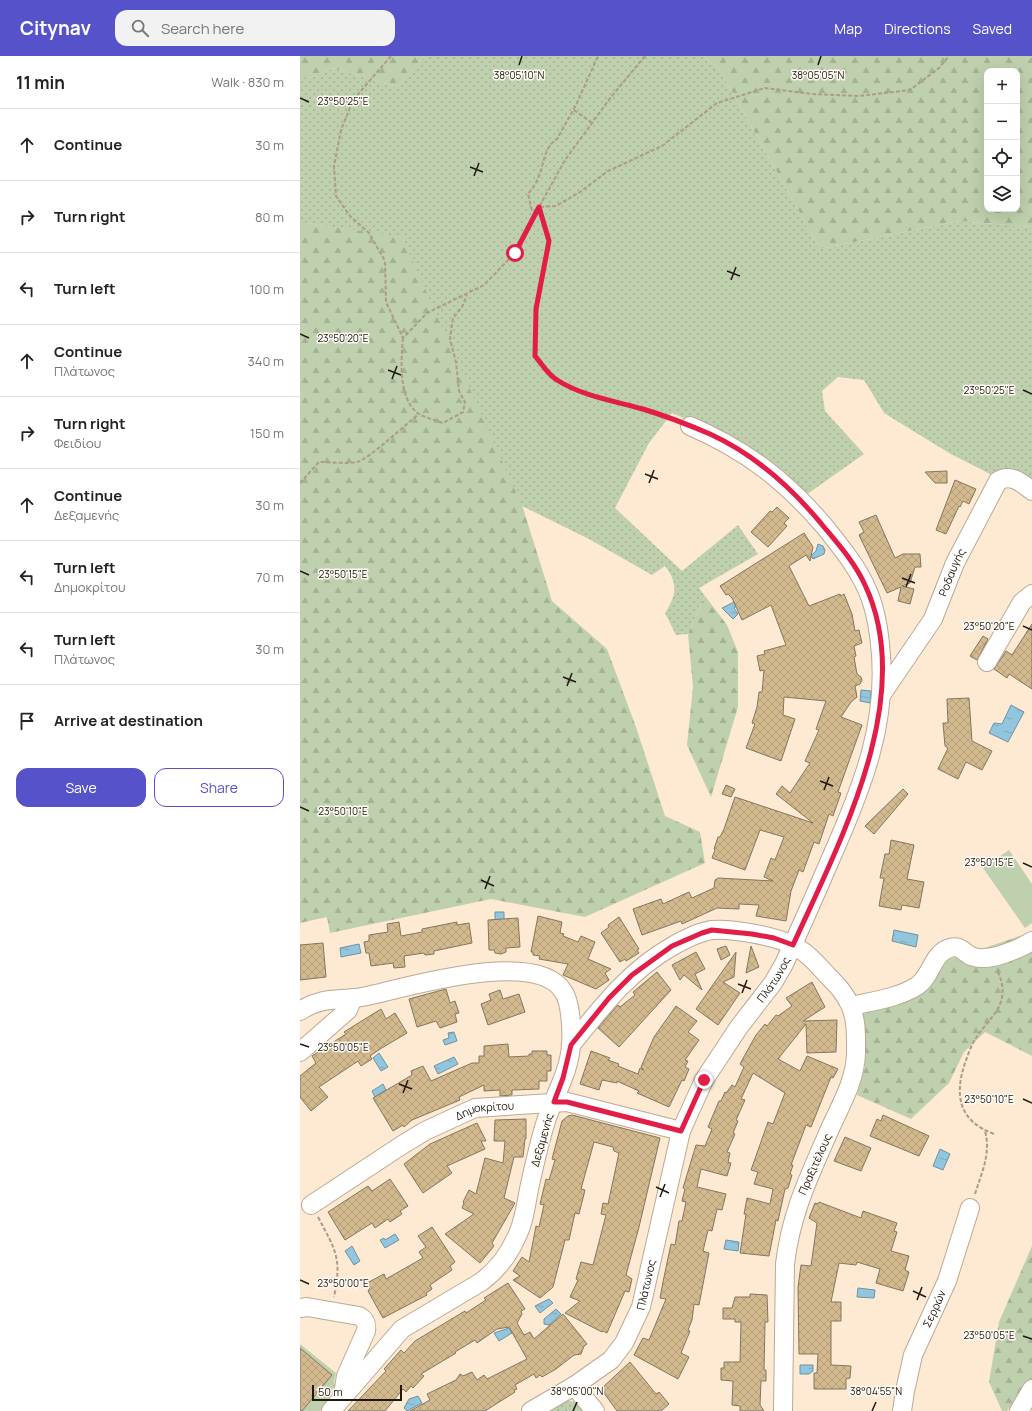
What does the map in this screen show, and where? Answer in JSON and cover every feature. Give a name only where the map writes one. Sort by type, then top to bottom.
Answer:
[{"type":"street","name":"Πλάτωνος","points":[[531,1411],[574,1386],[611,1360],[618,1353],[641,1307],[681,1131],[704,1080],[739,1026],[772,983],[793,945],[860,789],[878,728],[882,694],[879,630],[873,605],[860,575],[846,554],[812,513],[778,478],[737,449],[690,426]]},
{"type":"street","name":"Ροδαυγής","points":[[882,694],[934,619],[955,563],[998,481],[1009,477],[1021,482],[1032,491]]},
{"type":"street","points":[[987,662],[1022,602],[1032,594]]},
{"type":"street","name":"Πραξιτέλους","points":[[571,1045],[609,998],[632,975],[666,950],[683,941],[712,930],[774,938],[793,945],[810,957],[838,987],[851,1006],[856,1035],[855,1071],[800,1196],[788,1242],[785,1264],[783,1411]]},
{"type":"street","points":[[851,1006],[893,996],[918,985],[926,978],[936,957],[948,948],[959,948],[974,957],[983,958],[1019,948],[1032,941]]},
{"type":"street","name":"Δεξαμενής","points":[[300,1011],[323,1000],[354,998],[453,977],[507,972],[531,972],[554,980],[564,992],[568,1001],[571,1045],[563,1078],[544,1128],[517,1238],[499,1266],[480,1282],[402,1329],[331,1411]]},
{"type":"street","points":[[300,996],[323,1000]]},
{"type":"street","points":[[300,1052],[348,1010],[354,998]]},
{"type":"street","name":"Δημοκρίτου","points":[[311,1205],[414,1138],[475,1108],[500,1105],[567,1102],[681,1131]]},
{"type":"street","name":"Σερρών","points":[[902,1411],[913,1355],[948,1281],[970,1208]]},
{"type":"street","points":[[300,1308],[307,1307],[359,1316],[364,1319],[367,1325],[366,1331],[346,1376],[342,1397]]},
{"type":"street","points":[[574,1386],[595,1411]]},
{"type":"street","points":[[1018,1411],[1032,1390]]},
{"type":"path","points":[[391,56],[353,100],[341,130],[334,166],[336,196],[350,216],[369,233],[385,261],[386,302],[403,338],[400,366],[408,402],[419,414],[443,423],[463,412],[465,402],[459,391],[456,362],[450,339],[453,318],[462,307],[467,294]]},
{"type":"path","points":[[536,213],[532,210],[528,194],[538,179],[548,148],[552,142],[557,140],[574,110],[590,77],[598,56]]},
{"type":"path","points":[[403,338],[427,313],[484,285],[515,253],[565,160],[611,97],[645,56]]},
{"type":"path","points":[[539,207],[556,206],[580,192],[608,170],[662,146],[718,103],[765,88],[812,94],[858,96],[910,90],[939,68],[949,56]]},
{"type":"path","points":[[574,110],[592,124]]},
{"type":"path","points":[[539,207],[549,241],[536,309],[535,356],[555,379],[584,393],[644,410],[690,426]]},
{"type":"path","points":[[300,483],[319,462],[358,462],[380,447],[394,433],[419,414]]},
{"type":"path","points":[[990,957],[1002,984],[1002,997],[995,1012],[976,1038],[962,1073],[959,1087],[960,1101],[965,1113],[973,1123],[985,1131],[994,1134]]},
{"type":"path","points":[[970,1208],[987,1158],[988,1142],[985,1131]]},
{"type":"path","points":[[311,1205],[337,1254],[338,1273],[331,1311]]},
{"type":"green space","points":[[300,56],[424,56],[397,87],[334,68],[300,81]]},
{"type":"green space","points":[[424,56],[702,56],[718,67],[820,249],[959,221],[1032,227],[1032,483],[1017,473],[1008,470],[1003,470],[992,475],[949,453],[884,413],[864,380],[838,377],[822,391],[825,411],[864,454],[806,495],[712,430],[672,413],[649,443],[615,508],[682,571],[738,525],[758,554],[699,588],[705,596],[688,634],[676,635],[665,613],[674,595],[674,584],[665,566],[652,575],[589,539],[520,505],[402,238],[300,222],[300,81],[334,68],[397,87]]},
{"type":"green space","points":[[702,56],[1032,56],[1032,227],[959,221],[820,249],[718,67]]},
{"type":"green space","points":[[300,222],[402,237],[523,508],[552,601],[607,649],[636,727],[665,816],[700,832],[705,863],[585,917],[491,899],[330,933],[327,917],[300,923]]},
{"type":"green space","points":[[705,596],[727,625],[738,652],[738,707],[711,797],[687,745],[693,687],[688,634]]},
{"type":"green space","points":[[1009,850],[1032,884],[1032,923],[1025,928],[983,868]]},
{"type":"green space","points":[[1032,932],[1032,1056],[985,1032],[964,1052],[949,1083],[911,1119],[857,1095],[865,1067],[862,1012],[916,994],[948,960]]},
{"type":"green space","points":[[1032,1246],[1032,1378],[1007,1411],[1002,1411],[989,1382],[999,1322]]},
{"type":"green space","points":[[300,1344],[336,1373],[334,1382],[337,1390],[320,1411],[300,1411]]},
{"type":"green space","points":[[565,1400],[573,1402],[583,1411],[546,1411]]},
{"type":"water","points":[[818,544],[823,546],[825,550],[824,554],[813,559],[811,556],[816,551]]},
{"type":"water","points":[[736,601],[738,605],[734,608],[738,614],[733,619],[722,608]]},
{"type":"water","points":[[861,690],[871,691],[870,703],[860,701]]},
{"type":"water","points":[[1011,705],[1024,712],[1008,742],[989,733],[994,723],[1002,724]]},
{"type":"water","points":[[495,912],[504,912],[504,922],[495,923]]},
{"type":"water","points":[[894,930],[918,935],[916,947],[892,941]]},
{"type":"water","points":[[359,944],[361,953],[341,957],[340,948]]},
{"type":"water","points":[[454,1032],[457,1041],[445,1045],[443,1040],[449,1038],[448,1033]]},
{"type":"water","points":[[379,1053],[388,1067],[381,1071],[373,1058]]},
{"type":"water","points":[[454,1057],[458,1064],[438,1074],[434,1066]]},
{"type":"water","points":[[383,1084],[386,1090],[375,1097],[372,1091]]},
{"type":"water","points":[[940,1149],[950,1154],[943,1170],[933,1166]]},
{"type":"water","points":[[395,1234],[399,1240],[385,1248],[380,1240],[384,1238],[385,1240]]},
{"type":"water","points":[[726,1240],[739,1242],[738,1251],[724,1249]]},
{"type":"water","points":[[352,1246],[360,1261],[354,1265],[345,1251]]},
{"type":"water","points":[[858,1288],[875,1290],[874,1298],[857,1297]]},
{"type":"water","points":[[549,1299],[553,1303],[540,1313],[535,1306]]},
{"type":"water","points":[[556,1309],[561,1314],[549,1325],[544,1324],[544,1319]]},
{"type":"water","points":[[509,1328],[512,1333],[499,1341],[494,1333]]},
{"type":"water","points":[[800,1365],[813,1365],[813,1371],[809,1374],[800,1374]]},
{"type":"water","points":[[418,1396],[422,1403],[407,1411],[404,1408],[409,1399]]},
{"type":"building","points":[[947,471],[947,483],[935,483],[925,472]]},
{"type":"building","points":[[955,480],[976,489],[969,504],[963,501],[960,507],[959,506],[946,534],[936,530]]},
{"type":"building","points":[[777,507],[789,518],[784,523],[787,526],[768,547],[751,532],[770,511],[772,512]]},
{"type":"building","points":[[876,515],[895,558],[903,554],[920,554],[921,567],[915,567],[910,583],[902,586],[914,589],[910,604],[898,601],[901,587],[887,593],[859,535],[864,532],[859,522]]},
{"type":"building","points":[[804,533],[813,547],[810,561],[806,555],[789,566],[809,606],[840,594],[841,596],[844,594],[852,614],[855,631],[859,630],[862,643],[854,646],[856,656],[854,657],[857,674],[862,680],[860,684],[855,686],[857,697],[851,702],[841,717],[862,725],[838,792],[841,793],[833,816],[829,814],[819,844],[814,842],[803,872],[799,870],[791,891],[786,921],[756,916],[759,905],[739,904],[739,909],[717,908],[682,924],[681,921],[642,935],[633,909],[661,899],[663,904],[689,892],[692,898],[714,888],[715,880],[718,878],[773,881],[764,877],[771,858],[775,860],[784,837],[760,830],[745,870],[712,858],[718,837],[720,837],[724,829],[735,797],[813,823],[776,794],[782,786],[790,793],[810,763],[805,761],[819,730],[816,729],[826,701],[784,697],[783,715],[795,719],[781,761],[746,748],[755,724],[752,723],[757,707],[759,692],[762,692],[764,670],[760,671],[757,656],[765,654],[764,651],[786,645],[771,605],[742,620],[732,598],[728,594],[726,595],[720,586]]},
{"type":"building","points":[[1032,624],[1032,689],[1009,674],[1007,678],[994,669],[1006,651],[1012,655]]},
{"type":"building","points":[[983,636],[988,639],[977,660],[970,656]]},
{"type":"building","points":[[969,698],[972,741],[992,751],[982,770],[966,762],[958,779],[938,769],[948,748],[945,746],[943,723],[948,723],[947,699]]},
{"type":"building","points":[[726,785],[735,789],[731,797],[722,794]]},
{"type":"building","points":[[903,789],[908,794],[874,834],[865,826]]},
{"type":"building","points":[[891,840],[914,845],[907,879],[924,882],[919,908],[902,905],[901,910],[879,906],[884,878],[880,878],[885,854],[889,854]]},
{"type":"building","points":[[538,916],[562,922],[560,933],[564,934],[563,936],[578,942],[581,936],[595,942],[588,959],[611,969],[605,973],[609,980],[596,989],[563,975],[568,964],[539,959],[540,956],[533,955],[533,952],[531,952]]},
{"type":"building","points":[[619,917],[639,949],[637,950],[639,953],[626,961],[625,959],[620,962],[601,933],[609,927],[608,925]]},
{"type":"building","points":[[518,918],[520,947],[506,948],[506,952],[501,954],[495,953],[494,950],[489,950],[488,920]]},
{"type":"building","points":[[399,922],[401,936],[422,932],[422,929],[457,922],[457,925],[469,923],[472,943],[434,951],[434,954],[425,955],[424,953],[404,956],[405,967],[394,968],[393,963],[371,966],[369,953],[366,953],[364,942],[369,941],[369,935],[388,932],[387,924]]},
{"type":"building","points":[[323,943],[326,977],[300,980],[300,945]]},
{"type":"building","points":[[726,946],[730,955],[721,960],[717,949]]},
{"type":"building","points":[[751,946],[759,967],[746,973]]},
{"type":"building","points":[[696,952],[705,969],[695,974],[702,990],[684,975],[680,980],[672,965]]},
{"type":"building","points":[[736,952],[734,977],[723,982],[740,993],[718,1025],[696,1009]]},
{"type":"building","points":[[657,972],[671,990],[619,1047],[598,1028],[618,1005],[620,1007],[635,995],[633,992]]},
{"type":"building","points":[[812,982],[825,1007],[803,1021],[837,1020],[836,1052],[807,1053],[806,1024],[778,1059],[800,1071],[807,1056],[838,1069],[833,1078],[831,1077],[811,1127],[806,1125],[791,1165],[793,1165],[790,1174],[792,1175],[788,1188],[785,1189],[778,1221],[776,1220],[769,1256],[740,1253],[747,1198],[770,1204],[773,1189],[754,1184],[758,1172],[751,1170],[768,1122],[773,1124],[785,1093],[753,1073],[741,1099],[745,1100],[736,1120],[738,1121],[733,1133],[735,1134],[727,1152],[730,1153],[728,1162],[731,1163],[727,1176],[701,1169],[697,1187],[726,1194],[722,1210],[717,1209],[712,1231],[708,1230],[703,1251],[709,1253],[699,1305],[694,1304],[692,1320],[688,1330],[690,1331],[681,1353],[689,1357],[678,1379],[634,1355],[643,1338],[649,1340],[666,1299],[660,1298],[663,1282],[671,1244],[675,1245],[679,1221],[682,1221],[686,1202],[682,1201],[685,1189],[683,1188],[696,1145],[705,1146],[712,1129],[708,1127],[719,1101],[721,1101],[725,1092],[726,1093],[732,1085],[735,1087],[744,1067],[740,1064],[756,1035],[765,1024],[767,1026],[776,1015],[778,1016],[792,1006],[786,998]]},
{"type":"building","points":[[446,989],[450,1003],[455,1001],[459,1013],[455,1014],[457,1022],[440,1028],[436,1021],[417,1027],[409,999]]},
{"type":"building","points":[[500,990],[503,999],[519,994],[525,1012],[488,1025],[481,1004],[491,1000],[489,994]]},
{"type":"building","points":[[676,1006],[697,1021],[688,1032],[699,1040],[685,1060],[688,1061],[685,1067],[689,1069],[669,1107],[637,1093],[639,1091],[617,1081],[617,1083],[602,1080],[599,1090],[580,1084],[591,1051],[610,1058],[608,1060],[619,1064],[618,1066],[638,1074],[640,1068],[644,1070],[641,1067],[654,1037]]},
{"type":"building","points":[[381,1009],[386,1019],[395,1013],[407,1033],[370,1056],[372,1059],[361,1066],[358,1061],[319,1087],[328,1097],[311,1111],[300,1097],[300,1076],[316,1063],[312,1056],[346,1034],[344,1032]]},
{"type":"building","points":[[508,1044],[509,1057],[529,1056],[529,1054],[532,1054],[532,1051],[547,1051],[547,1055],[551,1055],[551,1071],[547,1071],[547,1081],[539,1081],[539,1089],[512,1090],[512,1095],[500,1096],[500,1090],[484,1091],[484,1085],[459,1097],[460,1100],[412,1120],[404,1127],[403,1125],[393,1131],[373,1098],[412,1075],[411,1071],[423,1066],[431,1081],[472,1063],[479,1063],[479,1056],[484,1056],[484,1046]]},
{"type":"building","points":[[572,1115],[660,1138],[626,1275],[632,1279],[629,1292],[625,1291],[607,1333],[602,1332],[565,1313],[580,1301],[570,1297],[578,1280],[576,1279],[581,1262],[593,1265],[606,1215],[601,1214],[603,1203],[608,1204],[619,1153],[614,1151],[613,1147],[594,1142],[581,1189],[585,1190],[579,1214],[575,1213],[569,1240],[565,1240],[553,1287],[540,1298],[513,1280],[520,1276],[513,1271],[522,1257],[529,1262],[536,1226],[539,1227],[544,1205],[540,1204],[546,1179],[549,1180],[555,1160],[552,1159],[562,1121],[568,1116]]},
{"type":"building","points":[[883,1115],[929,1136],[919,1156],[870,1136],[877,1119],[881,1121]]},
{"type":"building","points":[[526,1119],[526,1139],[523,1157],[514,1157],[504,1198],[515,1203],[492,1243],[494,1246],[480,1263],[445,1234],[474,1214],[462,1208],[463,1202],[469,1190],[476,1194],[485,1158],[503,1163],[505,1141],[494,1141],[495,1120]]},
{"type":"building","points":[[477,1123],[486,1141],[481,1141],[485,1149],[447,1166],[452,1173],[423,1193],[404,1164],[430,1144]]},
{"type":"building","points":[[845,1137],[871,1148],[861,1171],[834,1161]]},
{"type":"building","points":[[390,1179],[408,1206],[400,1211],[402,1214],[390,1222],[388,1219],[375,1228],[372,1223],[345,1240],[328,1212],[368,1186],[372,1191]]},
{"type":"building","points":[[819,1202],[861,1218],[863,1211],[897,1223],[894,1231],[897,1232],[891,1251],[909,1256],[905,1270],[909,1272],[903,1291],[876,1283],[880,1269],[857,1262],[856,1265],[839,1263],[831,1302],[841,1302],[841,1321],[831,1321],[831,1365],[851,1366],[850,1378],[846,1379],[846,1389],[814,1389],[814,1373],[817,1373],[818,1354],[799,1354],[798,1287],[801,1265],[811,1266],[817,1223],[809,1218],[815,1203],[818,1204]]},
{"type":"building","points":[[432,1227],[455,1262],[450,1266],[452,1270],[430,1285],[432,1289],[426,1293],[427,1295],[383,1318],[368,1291],[370,1288],[367,1283],[384,1274],[386,1279],[423,1258],[419,1252],[426,1247],[418,1236]]},
{"type":"building","points":[[508,1283],[525,1309],[521,1311],[522,1314],[517,1323],[524,1335],[530,1332],[534,1339],[563,1314],[587,1344],[584,1346],[581,1354],[574,1355],[556,1369],[542,1377],[540,1375],[536,1378],[534,1374],[515,1385],[517,1389],[514,1390],[515,1392],[485,1411],[410,1411],[430,1400],[427,1394],[456,1380],[460,1374],[463,1376],[472,1372],[477,1380],[484,1375],[487,1379],[527,1359],[509,1327],[497,1329],[477,1343],[475,1340],[421,1374],[424,1376],[413,1388],[411,1386],[406,1392],[403,1389],[385,1411],[348,1411],[386,1371],[384,1369],[401,1350],[404,1353],[415,1341],[465,1311],[466,1313],[486,1300],[484,1298]]},
{"type":"building","points":[[750,1294],[767,1295],[768,1322],[765,1322],[764,1370],[766,1370],[766,1381],[761,1381],[760,1405],[764,1411],[740,1411],[740,1406],[732,1405],[733,1381],[721,1380],[721,1368],[724,1368],[724,1362],[740,1362],[741,1322],[735,1322],[735,1319],[723,1319],[723,1308],[732,1308],[735,1297],[750,1297]]},
{"type":"building","points":[[300,1348],[332,1375],[302,1411],[300,1411]]},
{"type":"building","points":[[630,1362],[656,1394],[659,1392],[669,1404],[661,1411],[617,1411],[601,1389]]},
{"type":"route","points":[[515,253],[539,207],[549,241],[536,309],[535,356],[555,379],[584,393],[644,410],[690,426],[713,436],[751,458],[778,478],[812,513],[846,554],[857,570],[866,586],[873,605],[879,630],[882,694],[878,728],[869,761],[860,789],[793,945],[774,938],[712,930],[672,946],[632,975],[609,998],[571,1045],[563,1078],[554,1102],[567,1102],[681,1131],[704,1080]]}]
